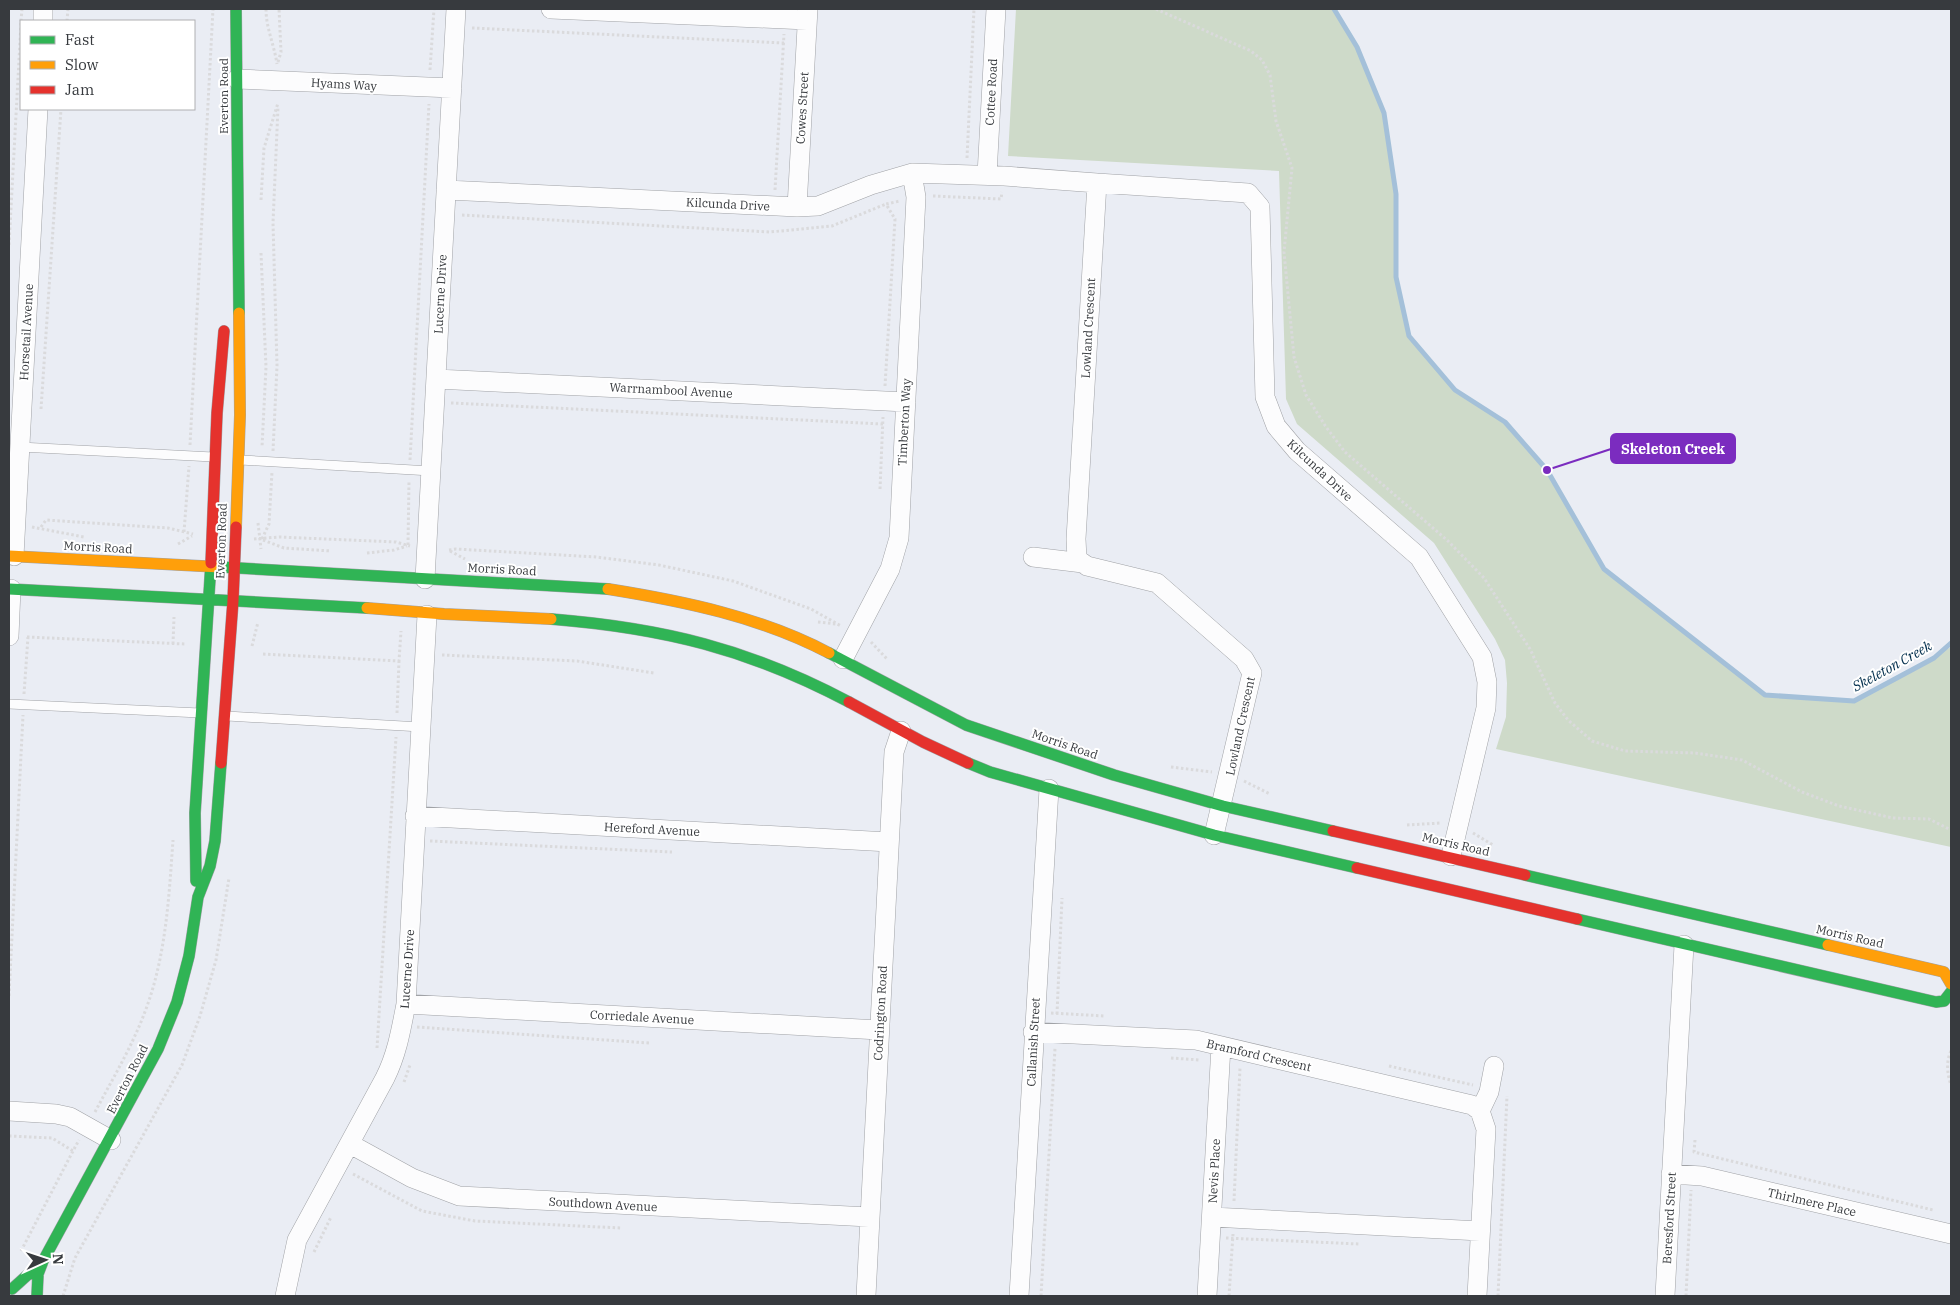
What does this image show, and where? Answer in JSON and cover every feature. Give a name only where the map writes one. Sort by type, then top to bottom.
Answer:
[{"type":"street","name":"Everton Road","points":[[198,897],[210,866],[215,841],[234,568],[240,415],[236,9]]},
{"type":"street","name":"Lucerne Drive","points":[[425,578],[456,9]]},
{"type":"street","points":[[551,9],[785,19],[807,14]]},
{"type":"street","name":"Cottee Road","points":[[995,175],[996,9]]},
{"type":"street","name":"Cowes Street","points":[[797,207],[807,14]]},
{"type":"street","name":"Hyams Way","points":[[237,79],[452,88]]},
{"type":"street","name":"Horsetail Avenue","points":[[11,556],[20,447],[38,110]]},
{"type":"street","name":"Kilcunda Drive","points":[[446,190],[797,207],[818,206],[871,185],[912,173],[995,175]]},
{"type":"street","name":"Timberton Way","points":[[843,659],[890,569],[899,538],[906,402],[927,200],[912,173]]},
{"type":"street","points":[[995,175],[1096,183]]},
{"type":"street","name":"Kilcunda Drive","points":[[1096,183],[1248,193],[1260,207],[1264,397],[1276,426],[1297,451],[1419,557],[1482,657],[1487,682],[1486,708],[1451,856]]},
{"type":"street","name":"Lowland Crescent","points":[[1096,183],[1076,539],[1078,559],[1087,566],[1157,582],[1244,659],[1252,673],[1223,806],[1214,835]]},
{"type":"street","name":"Everton Road","points":[[227,298],[237,184]]},
{"type":"street","name":"Everton Road","points":[[35,1296],[38,1274],[44,1261],[111,1140],[158,1049],[177,1002],[189,956],[198,897],[195,839],[212,567],[215,457],[225,318]]},
{"type":"street","name":"Warrnambool Avenue","points":[[436,379],[906,402]]},
{"type":"street","name":"Morris Road","points":[[11,556],[601,588],[702,606],[804,640],[843,659],[903,694],[965,734],[1223,806],[1451,856],[1944,972],[1951,984]]},
{"type":"street","name":"Lowland Crescent","points":[[1033,557],[1083,563]]},
{"type":"street","points":[[9,636],[10,589],[402,610],[428,615],[513,616],[587,621],[687,638],[728,649],[780,667],[837,694],[900,731],[960,761],[1049,789],[1214,835],[1936,1002],[1944,1001],[1951,992]]},
{"type":"street","name":"Lucerne Drive","points":[[285,1296],[297,1240],[395,1058],[406,1004],[428,615]]},
{"type":"street","name":"Codrington Road","points":[[866,1296],[894,752],[900,731]]},
{"type":"street","points":[[960,761],[965,734]]},
{"type":"street","name":"Callanish Street","points":[[1018,1296],[1049,789]]},
{"type":"street","name":"Hereford Avenue","points":[[416,816],[889,842]]},
{"type":"street","name":"Beresford Street","points":[[1665,1296],[1684,945]]},
{"type":"street","name":"Corriedale Avenue","points":[[406,1004],[879,1030]]},
{"type":"street","name":"Bramford Crescent","points":[[1033,1032],[1056,1042],[1185,1040],[1221,1054],[1465,1092],[1480,1111]]},
{"type":"street","name":"Nevis Place","points":[[1207,1296],[1221,1054]]},
{"type":"street","points":[[1477,1296],[1486,1129],[1480,1111],[1489,1092],[1494,1066]]},
{"type":"street","points":[[9,1112],[56,1114],[89,1122],[111,1140]]},
{"type":"street","name":"Southdown Avenue","points":[[350,1144],[412,1178],[459,1196],[869,1217]]},
{"type":"street","name":"Thirlmere Place","points":[[1671,1174],[1692,1176],[1951,1234]]},
{"type":"street","points":[[1212,1217],[1480,1231]]},
{"type":"street","name":"Everton Road","points":[[10,1290],[44,1261]]},
{"type":"street","points":[[10,1290],[24,1289],[35,1296]]},
{"type":"lane","points":[[20,447],[215,457]]},
{"type":"lane","points":[[238,460],[431,471]]},
{"type":"lane","points":[[9,704],[202,713]]},
{"type":"lane","points":[[225,716],[422,727]]},
{"type":"path","points":[[184,532],[190,456],[213,9]]},
{"type":"path","points":[[266,9],[266,23],[275,48],[278,65],[281,52],[279,9]]},
{"type":"path","points":[[408,545],[410,470],[434,9]]},
{"type":"path","points":[[959,160],[967,160],[974,9]]},
{"type":"path","points":[[1156,9],[1251,51],[1262,60],[1270,75],[1276,121],[1292,168],[1284,252],[1294,357],[1306,395],[1326,428],[1345,452],[1448,541],[1484,578],[1530,649],[1555,704],[1568,720],[1592,741],[1625,751],[1695,753],[1742,760],[1802,792],[1839,806],[1893,818],[1930,819],[1951,830]]},
{"type":"path","points":[[774,206],[785,19]]},
{"type":"path","points":[[468,28],[784,43]]},
{"type":"path","points":[[9,245],[20,41]]},
{"type":"path","points":[[260,210],[264,148],[278,103],[273,223],[277,366],[269,524],[262,539]]},
{"type":"path","points":[[40,418],[61,110]]},
{"type":"path","points":[[458,215],[770,232],[832,226],[886,204],[927,200],[1001,199],[995,175]]},
{"type":"path","points":[[880,489],[895,219],[886,204]]},
{"type":"path","points":[[261,248],[266,367],[261,461]]},
{"type":"path","points":[[448,402],[883,424]]},
{"type":"path","points":[[34,517],[34,527]]},
{"type":"path","points":[[93,538],[40,527],[46,520],[168,528],[194,534],[178,544],[169,544]]},
{"type":"path","points":[[258,521],[262,539]]},
{"type":"path","points":[[262,539],[279,537],[396,542],[408,545]]},
{"type":"path","points":[[262,539],[284,548],[313,548],[338,552]]},
{"type":"path","points":[[364,553],[394,550],[408,545]]},
{"type":"path","points":[[449,550],[596,557],[659,565],[733,581],[811,608],[837,624]]},
{"type":"path","points":[[374,1055],[380,1015],[402,610]]},
{"type":"path","points":[[9,636],[206,645]]},
{"type":"path","points":[[9,996],[28,637]]},
{"type":"path","points":[[230,642],[253,641]]},
{"type":"path","points":[[872,642],[889,661]]},
{"type":"path","points":[[183,644],[183,654]]},
{"type":"path","points":[[263,654],[399,662]]},
{"type":"path","points":[[436,655],[577,661],[654,673]]},
{"type":"path","points":[[1165,766],[1206,771]]},
{"type":"path","points":[[20,1252],[73,1151],[122,1064],[146,1009],[162,952],[169,906],[173,836]]},
{"type":"path","points":[[427,841],[672,852]]},
{"type":"path","points":[[1041,1296],[1056,1042],[1062,894]]},
{"type":"path","points":[[416,1027],[649,1042]]},
{"type":"path","points":[[1056,1042],[1064,1051]]},
{"type":"path","points":[[1951,1051],[1948,1057],[1948,1076],[1951,1086]]},
{"type":"path","points":[[1161,1057],[1221,1054],[1241,1068],[1229,1296]]},
{"type":"path","points":[[9,1136],[52,1138],[73,1151]]},
{"type":"path","points":[[1686,1296],[1695,1140]]},
{"type":"path","points":[[1694,1152],[1936,1211]]},
{"type":"path","points":[[1234,1199],[1244,1200]]},
{"type":"path","points":[[1210,1236],[1368,1244]]},
{"type":"path","points":[[1479,1254],[1500,1255]]},
{"type":"green space","points":[[1016,9],[1334,9],[1357,47],[1384,113],[1396,194],[1396,277],[1409,336],[1454,390],[1505,422],[1547,470],[1604,569],[1765,695],[1854,701],[1951,647],[1951,847],[1496,749],[1506,717],[1507,683],[1505,660],[1495,639],[1434,543],[1297,424],[1286,399],[1279,171],[1008,156]]},
{"type":"waterway","name":"Skeleton Creek","points":[[1334,9],[1357,47],[1384,113],[1396,194],[1396,277],[1409,336],[1455,390],[1505,422],[1547,470],[1604,569],[1765,695],[1854,701],[1934,658],[1951,643]]},
{"type":"traffic: fast","points":[[236,9],[239,313]]},
{"type":"traffic: fast","points":[[196,881],[195,813],[211,563]]},
{"type":"traffic: fast","points":[[220,567],[608,589]]},
{"type":"traffic: fast","points":[[9,589],[367,608]]},
{"type":"traffic: fast","points":[[551,619],[631,628],[704,644],[776,668],[849,702]]},
{"type":"traffic: fast","points":[[829,653],[966,725],[1114,775],[1223,806],[1333,831]]},
{"type":"traffic: fast","points":[[37,1296],[38,1274],[43,1261],[158,1049],[177,1002],[189,956],[198,897],[210,866],[215,841],[221,763]]},
{"type":"traffic: fast","points":[[968,763],[990,772],[1214,835],[1357,868]]},
{"type":"traffic: fast","points":[[1525,875],[1828,945]]},
{"type":"traffic: fast","points":[[1577,919],[1936,1002],[1944,1001],[1951,992]]},
{"type":"traffic: fast","points":[[12,1289],[43,1261]]},
{"type":"traffic: slow","points":[[236,527],[240,415],[239,313]]},
{"type":"traffic: slow","points":[[9,556],[220,567]]},
{"type":"traffic: slow","points":[[608,589],[693,605],[749,620],[803,640],[829,653]]},
{"type":"traffic: slow","points":[[367,608],[551,619]]},
{"type":"traffic: slow","points":[[1828,945],[1944,972],[1951,984]]},
{"type":"traffic: jam","points":[[211,563],[217,413],[224,331]]},
{"type":"traffic: jam","points":[[221,763],[233,601],[236,527]]},
{"type":"traffic: jam","points":[[849,702],[923,742],[968,763]]},
{"type":"traffic: jam","points":[[1333,831],[1525,875]]},
{"type":"traffic: jam","points":[[1357,868],[1577,919]]},
{"type":"place","name":"Skeleton Creek","points":[[1547,470]]}]
